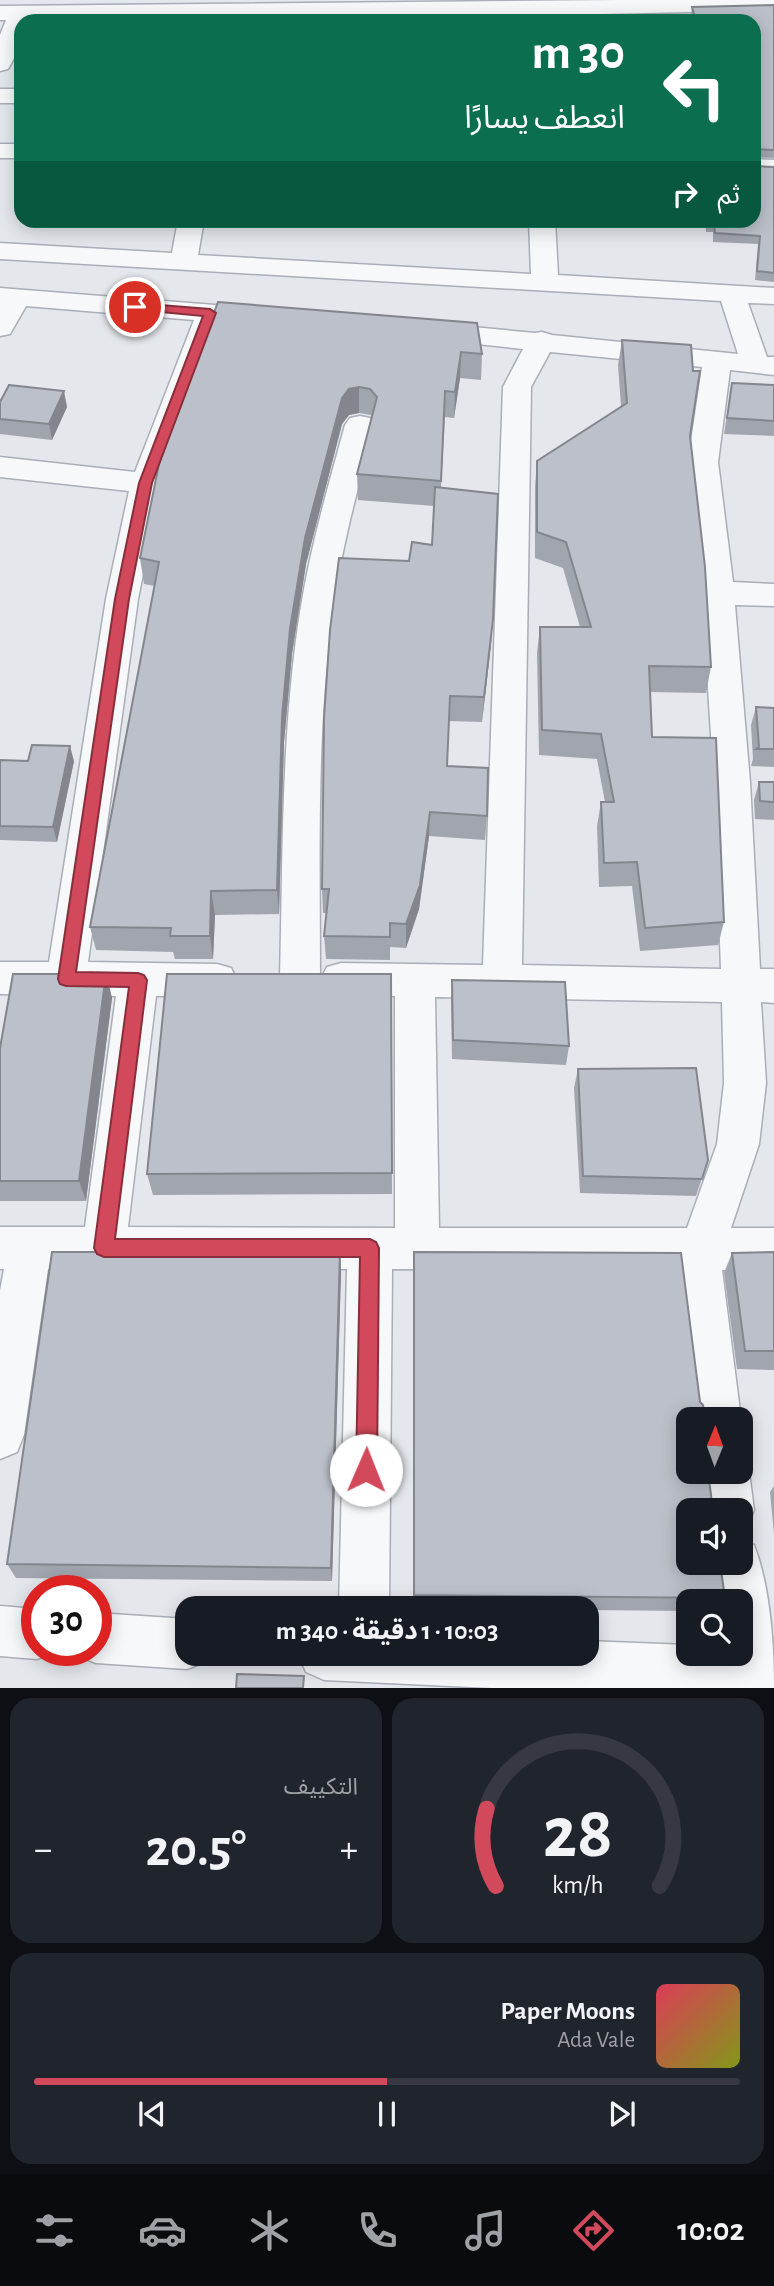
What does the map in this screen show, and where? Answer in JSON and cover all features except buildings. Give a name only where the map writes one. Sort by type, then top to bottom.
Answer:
[{"type":"street","points":[[25,9],[668,9],[774,4]]},
{"type":"street","points":[[0,64],[14,33]]},
{"type":"street","points":[[184,260],[190,228]]},
{"type":"street","points":[[542,228],[545,282]]},
{"type":"street","points":[[0,251],[774,296]]},
{"type":"street","points":[[732,294],[765,365]]},
{"type":"street","points":[[0,328],[9,297],[288,319]]},
{"type":"street","points":[[66,979],[122,599],[146,483],[210,313]]},
{"type":"street","points":[[407,329],[542,340],[765,365]]},
{"type":"street","points":[[502,982],[517,387],[542,340]]},
{"type":"street","points":[[716,1407],[699,1276],[701,1250],[715,1210],[726,1189],[738,1144],[758,985],[746,782],[718,593],[703,462],[717,359]]},
{"type":"street","points":[[300,979],[304,766],[314,634],[325,561],[360,425]]},
{"type":"street","points":[[0,467],[146,483]]},
{"type":"street","points":[[718,593],[774,595]]},
{"type":"street","points":[[0,978],[415,979],[758,985]]},
{"type":"street","points":[[415,979],[417,1248]]},
{"type":"street","points":[[104,1248],[138,980]]},
{"type":"street","points":[[0,1435],[14,1248],[774,1249]]},
{"type":"street","points":[[356,1596],[370,1248]]},
{"type":"street","points":[[457,1666],[497,1675],[762,1675],[739,1575]]},
{"type":"street","points":[[0,1631],[21,1633]]},
{"type":"street","points":[[112,1639],[175,1643]]},
{"type":"route","points":[[135,307],[210,313],[146,483],[122,599],[66,979],[138,980],[104,1248],[370,1248],[366,1470]]}]
